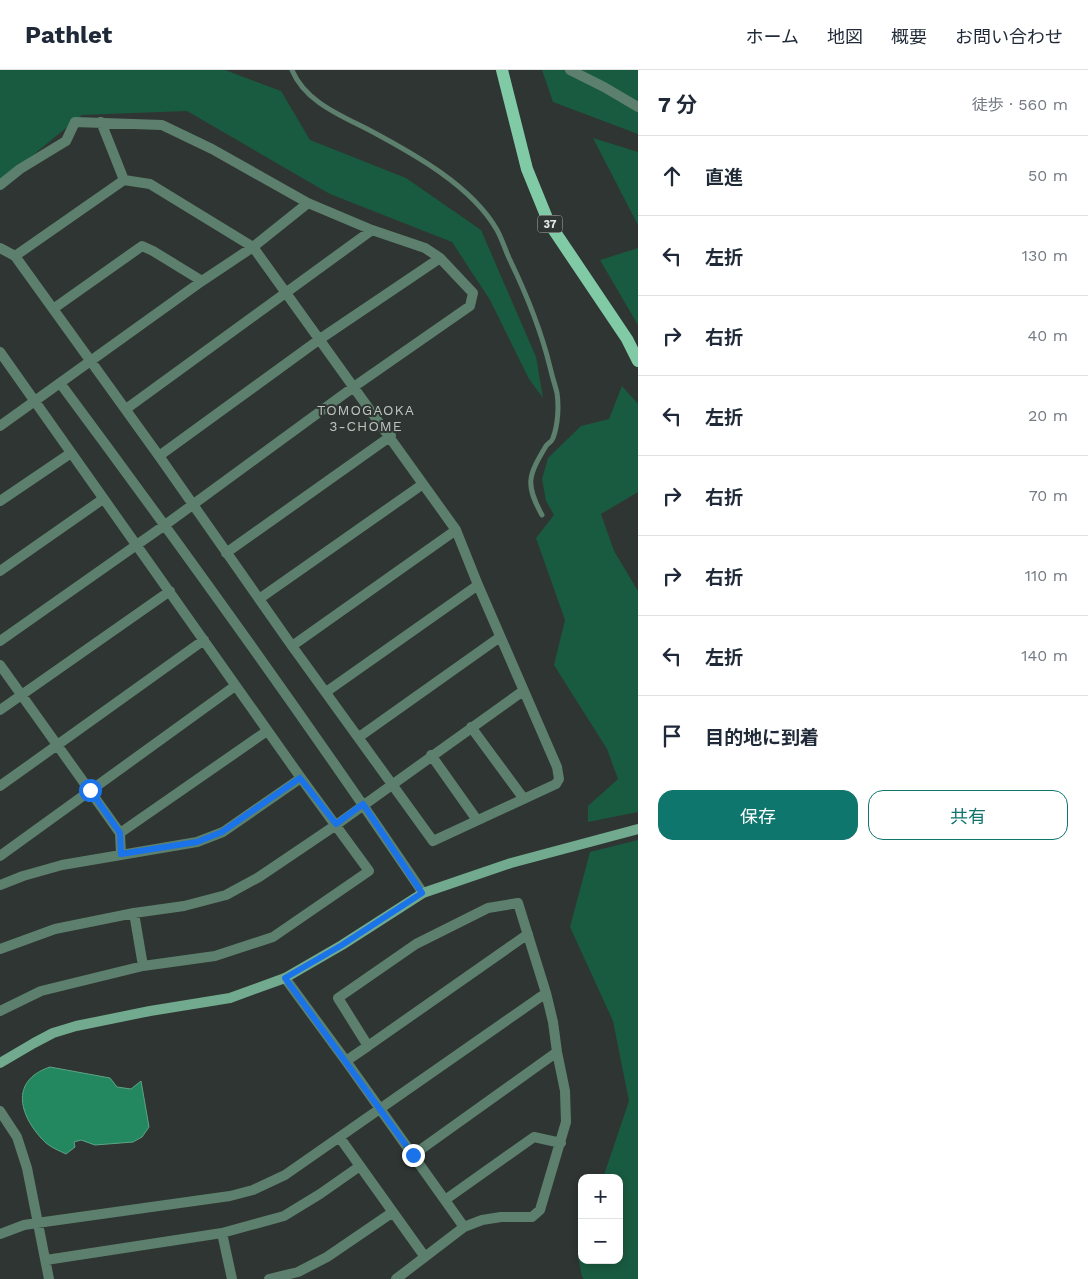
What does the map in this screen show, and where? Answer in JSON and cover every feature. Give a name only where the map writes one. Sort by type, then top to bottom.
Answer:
[{"type":"main road","name":"37","points":[[502,70],[527,169],[550,223],[627,339],[638,361]]},
{"type":"street","points":[[570,70],[638,107]]},
{"type":"street","points":[[0,185],[20,169],[66,141],[75,122],[162,125],[212,149],[308,203],[372,230],[425,248],[440,258],[474,293],[470,306],[354,386],[193,504],[0,640]]},
{"type":"street","points":[[101,122],[124,180]]},
{"type":"street","points":[[0,248],[15,256],[433,841],[556,784],[559,779],[554,760],[456,530],[253,247],[150,184],[124,180],[15,256]]},
{"type":"street","points":[[0,426],[202,281],[253,247],[308,203]]},
{"type":"street","points":[[126,409],[372,230]]},
{"type":"street","points":[[53,309],[142,246],[202,281]]},
{"type":"street","points":[[159,456],[320,339],[440,258]]},
{"type":"street","points":[[0,352],[300,778],[336,824],[369,871],[273,937],[215,956],[143,966],[41,991],[0,1011]]},
{"type":"street","points":[[60,383],[165,524],[363,804],[422,893]]},
{"type":"street","points":[[226,553],[390,436]]},
{"type":"street","points":[[0,501],[71,453]]},
{"type":"street","points":[[259,599],[423,484]]},
{"type":"street","points":[[0,572],[103,499]]},
{"type":"street","points":[[292,646],[456,530]]},
{"type":"street","points":[[326,692],[478,585]]},
{"type":"street","points":[[0,710],[170,591]]},
{"type":"street","points":[[359,737],[500,637]]},
{"type":"street","points":[[0,786],[204,640]]},
{"type":"street","points":[[0,665],[120,833],[121,854]]},
{"type":"street","points":[[0,856],[235,686]]},
{"type":"street","points":[[0,949],[55,929],[134,913],[184,906],[226,895],[259,877],[523,691]]},
{"type":"street","points":[[471,728],[524,799]]},
{"type":"street","points":[[120,833],[267,731]]},
{"type":"street","points":[[432,755],[478,820]]},
{"type":"street","points":[[0,886],[23,876],[62,865],[197,842],[222,832],[300,778]]},
{"type":"street","points":[[0,1063],[34,1042],[53,1033],[76,1026],[150,1011],[230,998],[285,978],[342,945],[422,893],[510,862],[638,829]]},
{"type":"street","points":[[368,1046],[338,998],[416,944],[488,908],[518,902],[546,993],[565,1091],[566,1122],[540,1210],[536,1216],[526,1218],[501,1216],[482,1220],[464,1227],[396,1279]]},
{"type":"street","points":[[134,913],[143,966]]},
{"type":"street","points":[[346,1062],[528,934]]},
{"type":"street","points":[[285,978],[464,1227]]},
{"type":"street","points":[[0,1234],[37,1223],[230,1196],[253,1190],[285,1175],[546,993]]},
{"type":"street","points":[[413,1155],[557,1052]]},
{"type":"street","points":[[0,1111],[17,1137],[26,1168],[49,1279]]},
{"type":"street","points":[[445,1200],[534,1137],[561,1144]]},
{"type":"street","points":[[340,1138],[425,1258]]},
{"type":"street","points":[[46,1260],[222,1233],[284,1216],[360,1166]]},
{"type":"street","points":[[269,1279],[298,1272],[327,1257],[393,1212]]},
{"type":"street","points":[[222,1233],[232,1279]]},
{"type":"lane","points":[[292,70],[294,76],[311,97],[329,109],[424,161],[449,179],[479,206],[496,230],[515,268],[543,339],[557,393],[557,416],[553,440],[546,446],[534,464],[530,483],[535,502],[542,515]]},
{"type":"shaded area","points":[[0,70],[225,70],[281,91],[310,140],[406,178],[481,230],[536,357],[543,398],[529,379],[490,300],[452,242],[330,194],[187,111],[82,115],[0,182]]},
{"type":"shaded area","points":[[542,70],[638,70],[638,134],[553,102]]},
{"type":"shaded area","points":[[593,138],[638,152],[638,225]]},
{"type":"shaded area","points":[[638,248],[638,325],[600,260]]},
{"type":"shaded area","points":[[622,386],[638,404],[638,492],[601,514],[614,551],[638,591],[638,812],[588,822],[588,806],[618,779],[607,749],[554,665],[565,620],[536,538],[554,515],[546,501],[542,479],[548,458],[581,426],[609,419]]},
{"type":"shaded area","points":[[638,840],[638,1279],[584,1279],[579,1264],[623,1264],[623,1174],[604,1174],[629,1101],[613,1021],[570,927],[590,852]]},
{"type":"shaded area","points":[[50,1067],[110,1078],[117,1087],[131,1089],[141,1081],[149,1127],[142,1137],[133,1142],[95,1145],[81,1140],[74,1142],[75,1147],[66,1154],[46,1143],[30,1123],[22,1101],[23,1091],[28,1081],[37,1073]]},
{"type":"district","name":"TOMOGAOKA 3-CHOME","points":[[366,418]]},
{"type":"route","points":[[90,790],[120,833],[121,854],[197,842],[222,832],[300,778],[336,824],[363,804],[422,893],[342,945],[285,978],[413,1155]]}]
